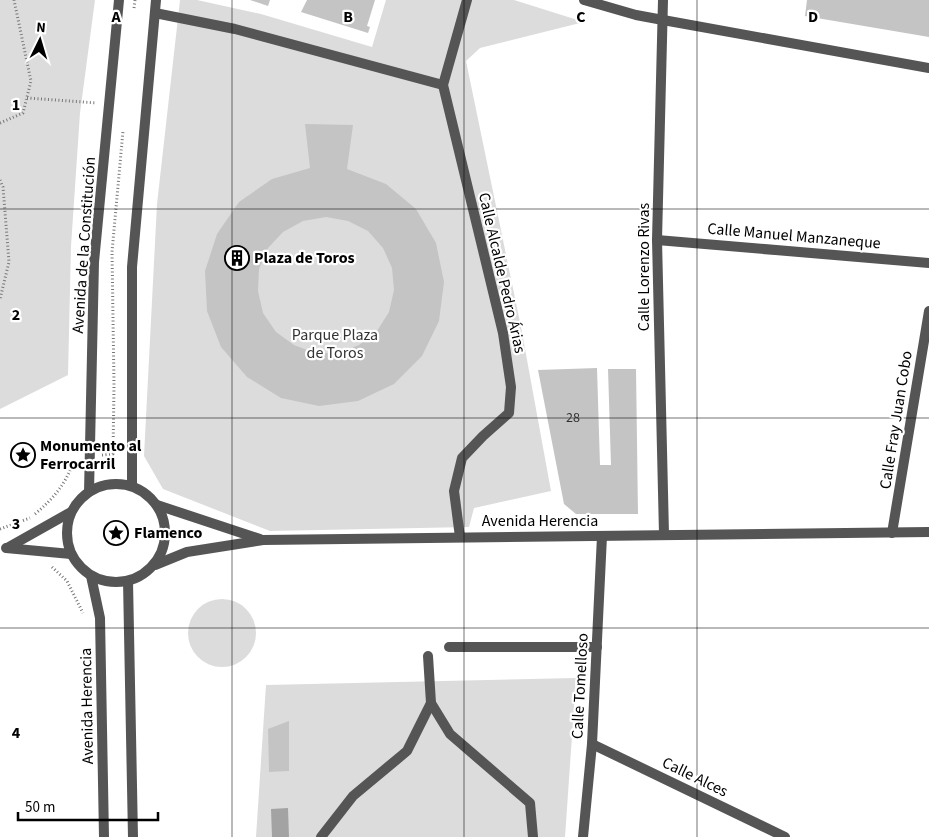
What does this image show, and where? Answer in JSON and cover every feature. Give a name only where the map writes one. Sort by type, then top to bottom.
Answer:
[{"type":"street","name":"Avenida de la Constitución","points":[[90,492],[94,262],[118,0]]},
{"type":"street","points":[[132,486],[132,266],[156,0]]},
{"type":"street","name":"Calle Alcalde Pedro Árias","points":[[460,537],[454,491],[462,458],[509,412],[511,387],[503,333],[443,85],[467,0]]},
{"type":"street","points":[[584,0],[636,15],[929,68]]},
{"type":"street","name":"Calle Lorenzo Rivas","points":[[663,0],[657,240],[664,534]]},
{"type":"street","points":[[154,13],[234,29],[443,85]]},
{"type":"street","name":"Calle Manuel Manzaneque","points":[[657,240],[929,262]]},
{"type":"street","name":"Calle Fray Juan Cobo","points":[[892,533],[929,311]]},
{"type":"street","points":[[133,837],[128,581],[109,582],[91,576],[80,567],[71,554],[67,541],[67,526],[71,512],[79,501],[90,492],[103,486],[117,484],[132,486],[150,497],[157,505],[164,519],[166,535],[163,551],[155,565]]},
{"type":"street","points":[[157,505],[263,540]]},
{"type":"street","points":[[3,548],[71,512]]},
{"type":"street","name":"Avenida Herencia","points":[[128,581],[143,575],[155,565],[187,552],[263,540],[929,532]]},
{"type":"street","name":"Calle Tomelloso","points":[[583,837],[592,744],[602,536]]},
{"type":"street","points":[[3,548],[71,554]]},
{"type":"street","name":"Avenida Herencia","points":[[91,576],[100,618],[104,837]]},
{"type":"street","points":[[449,647],[597,647]]},
{"type":"street","points":[[428,656],[431,703],[450,734],[530,803],[533,837]]},
{"type":"street","points":[[321,837],[353,796],[407,751],[431,703]]},
{"type":"street","name":"Calle Alces","points":[[592,744],[785,837]]},
{"type":"path","points":[[0,123],[23,113],[32,81],[14,0]]},
{"type":"path","points":[[27,98],[109,104]]},
{"type":"path","points":[[0,180],[3,187],[9,262],[0,299]]},
{"type":"path","points":[[45,564],[53,567],[67,582],[86,620]]},
{"type":"green space","points":[[0,0],[95,0],[80,113],[71,246],[68,375],[0,409]]},
{"type":"green space","name":"Parque Plaza de Toros","points":[[180,0],[197,0],[261,14],[372,47],[386,0],[514,0],[584,22],[480,48],[466,61],[521,327],[551,491],[474,508],[469,527],[270,531],[163,489],[144,456],[157,204]]},
{"type":"green space","points":[[222,599],[235,602],[246,609],[253,620],[256,633],[253,646],[246,657],[235,664],[222,667],[209,664],[198,657],[191,646],[188,633],[191,620],[198,609],[209,602]]},
{"type":"green space","points":[[576,678],[565,837],[256,837],[266,685]]},
{"type":"shaded area","points":[[288,808],[289,837],[272,837],[271,809]]},
{"type":"building","points":[[250,0],[270,0],[268,6]]},
{"type":"building","points":[[307,0],[375,0],[367,26],[370,27],[368,33],[301,12]]},
{"type":"building","points":[[807,0],[929,0],[929,37],[805,16]]},
{"type":"building","name":"Plaza de Toros","points":[[305,124],[353,125],[347,169],[386,184],[416,209],[436,243],[444,282],[439,321],[422,356],[394,384],[358,401],[319,406],[281,398],[247,377],[221,347],[207,311],[205,271],[217,234],[239,202],[272,179],[310,168]],"holes":[[[326,217],[348,221],[368,231],[383,248],[392,268],[394,290],[389,312],[377,331],[359,345],[338,353],[315,353],[294,345],[276,332],[263,313],[258,291],[259,269],[268,248],[283,232],[303,221]]]},
{"type":"building","points":[[597,368],[600,465],[611,465],[608,369],[636,369],[638,514],[576,514],[564,504],[538,370]]},
{"type":"building","points":[[289,721],[289,771],[269,772],[268,729]]},
{"type":"place","name":"Plaza de Toros","points":[[237,258]]},
{"type":"place","name":"Monumento al Ferrocarril","points":[[23,455]]},
{"type":"place","name":"Flamenco","points":[[116,533]]}]
